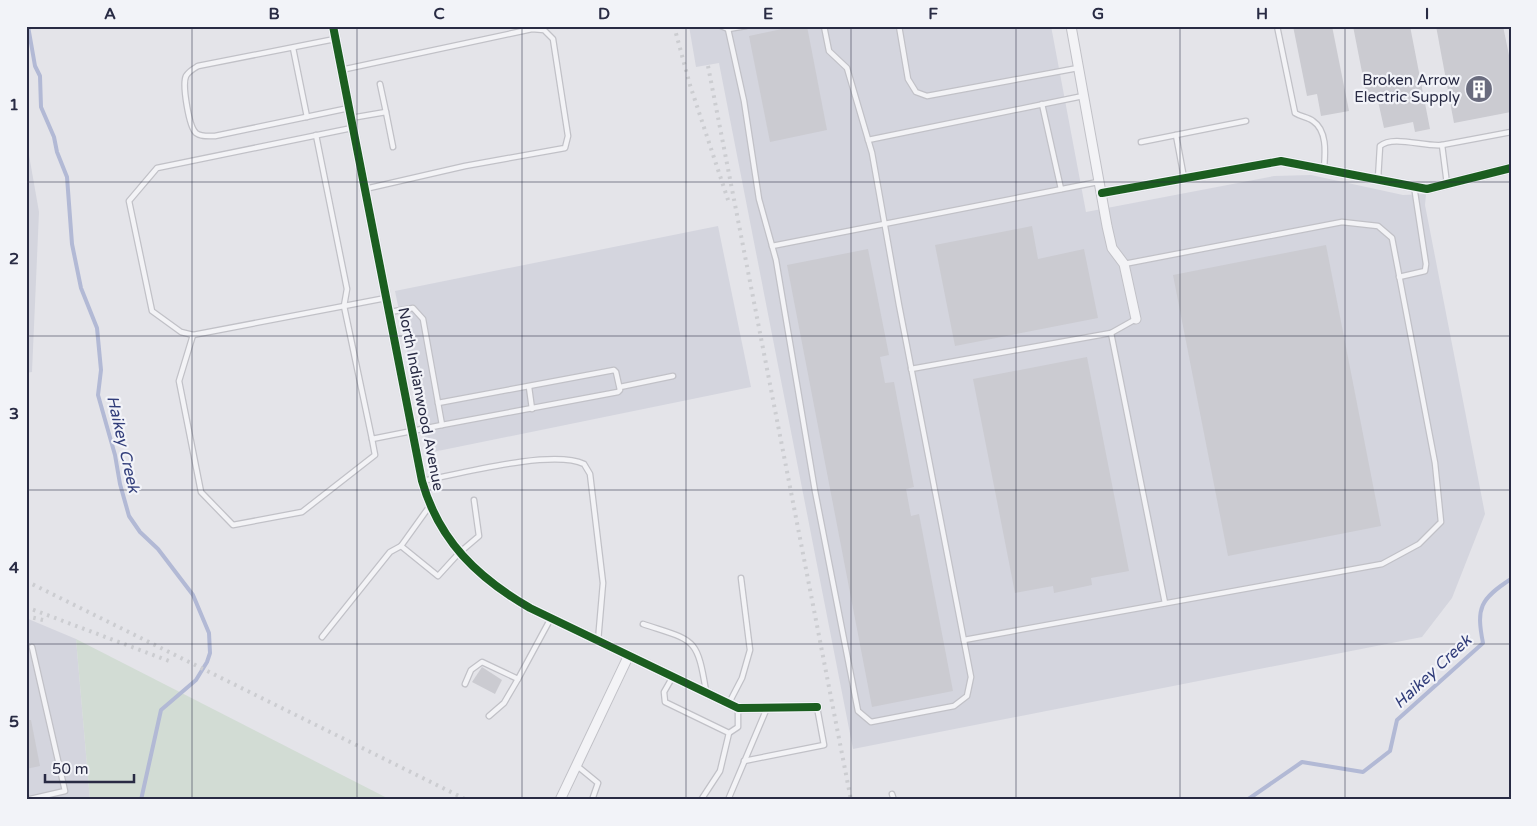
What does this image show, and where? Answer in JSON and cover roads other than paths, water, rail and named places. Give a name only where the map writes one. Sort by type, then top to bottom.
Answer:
[{"type":"street","name":"North Indianwood Avenue","points":[[333,26],[414,431],[422,481],[429,507],[459,553],[480,575],[505,594],[628,657],[728,704],[738,708],[817,707]]},
{"type":"street","points":[[1071,26],[1112,248],[1124,264],[1136,319]]},
{"type":"street","points":[[1102,193],[1281,161],[1426,189],[1511,168]]},
{"type":"street","points":[[560,800],[628,657]]},
{"type":"lane","points":[[721,26],[728,30],[746,26]]},
{"type":"lane","points":[[728,30],[744,101],[759,199],[772,246],[858,711],[871,722],[954,706],[967,696],[971,677],[868,140],[847,68],[829,50],[824,26]]},
{"type":"lane","points":[[899,26],[908,79],[916,92],[928,96],[1078,68]]},
{"type":"lane","points":[[1277,26],[1295,113],[1313,121],[1322,134],[1325,153],[1324,169]]},
{"type":"lane","points":[[341,70],[532,29],[544,30],[553,39],[568,136],[565,148],[465,166],[365,189]]},
{"type":"lane","points":[[335,39],[198,66],[191,70],[186,77],[184,86],[195,133],[203,136],[215,136],[307,117],[386,112]]},
{"type":"lane","points":[[293,48],[307,117]]},
{"type":"lane","points":[[380,84],[393,148]]},
{"type":"lane","points":[[868,140],[1083,96]]},
{"type":"lane","points":[[1042,104],[1061,189]]},
{"type":"lane","points":[[1141,142],[1246,121]]},
{"type":"lane","points":[[353,128],[157,168],[129,201],[152,311],[181,332],[193,335],[387,298]]},
{"type":"lane","points":[[1378,180],[1380,146],[1384,142],[1392,141],[1432,146],[1511,132]]},
{"type":"lane","points":[[193,335],[179,381],[201,492],[233,525],[302,512],[375,455],[344,306],[347,289],[316,135]]},
{"type":"lane","points":[[1176,135],[1184,178]]},
{"type":"lane","points":[[1442,145],[1447,184]]},
{"type":"lane","points":[[772,246],[1100,181]]},
{"type":"lane","points":[[1399,277],[1425,271],[1426,264],[1414,186]]},
{"type":"lane","points":[[964,640],[1382,564],[1419,544],[1441,522],[1435,463],[1392,238],[1378,226],[1342,222],[1124,264]]},
{"type":"lane","points":[[390,312],[413,308],[423,319],[442,425]]},
{"type":"lane","points":[[911,369],[1111,333],[1136,319]]},
{"type":"lane","points":[[1111,333],[1165,603]]},
{"type":"lane","points":[[372,439],[618,392],[620,387],[614,370],[438,403]]},
{"type":"lane","points":[[620,387],[673,376]]},
{"type":"lane","points":[[528,387],[532,409]]},
{"type":"lane","points":[[422,481],[545,459],[562,458],[584,464],[590,474],[604,583],[598,641]]},
{"type":"lane","points":[[401,546],[438,576],[459,553],[479,536],[474,500]]},
{"type":"lane","points":[[322,637],[390,552],[401,546],[429,507]]},
{"type":"lane","points":[[728,704],[742,678],[750,650],[741,578]]},
{"type":"lane","points":[[489,716],[504,703],[551,618]]},
{"type":"lane","points":[[643,624],[683,638],[694,645],[701,659],[707,694]]},
{"type":"lane","points":[[26,800],[65,792],[32,648]]},
{"type":"lane","points":[[465,684],[471,670],[482,662],[518,679]]},
{"type":"lane","points":[[672,678],[664,692],[665,702],[729,732]]},
{"type":"lane","points":[[744,761],[824,745],[817,707]]},
{"type":"lane","points":[[702,800],[720,771],[729,732],[738,727],[738,708]]},
{"type":"lane","points":[[728,800],[768,708]]},
{"type":"lane","points":[[576,765],[598,783],[592,800]]},
{"type":"waterway","name":"Haikey Creek","points":[[28,26],[35,66],[40,76],[41,107],[54,137],[57,152],[67,177],[72,244],[81,288],[97,328],[101,370],[98,395],[115,455],[120,484],[129,516],[140,532],[158,549],[193,595],[209,633],[210,653],[196,680],[161,710],[141,800]]},
{"type":"waterway","name":"Haikey Creek","points":[[1247,800],[1302,762],[1363,772],[1390,751],[1397,720],[1483,643],[1480,621],[1483,605],[1493,593],[1511,579]]},
{"type":"railway","points":[[674,26],[690,85],[729,203]]},
{"type":"railway","points":[[708,66],[851,800]]},
{"type":"railway","points":[[26,581],[467,800]]},
{"type":"railway","points":[[26,607],[169,661]]},
{"type":"railway","points":[[26,616],[47,621]]},
{"type":"place","name":"Broken Arrow Electric Supply","points":[[1479,89]]}]
